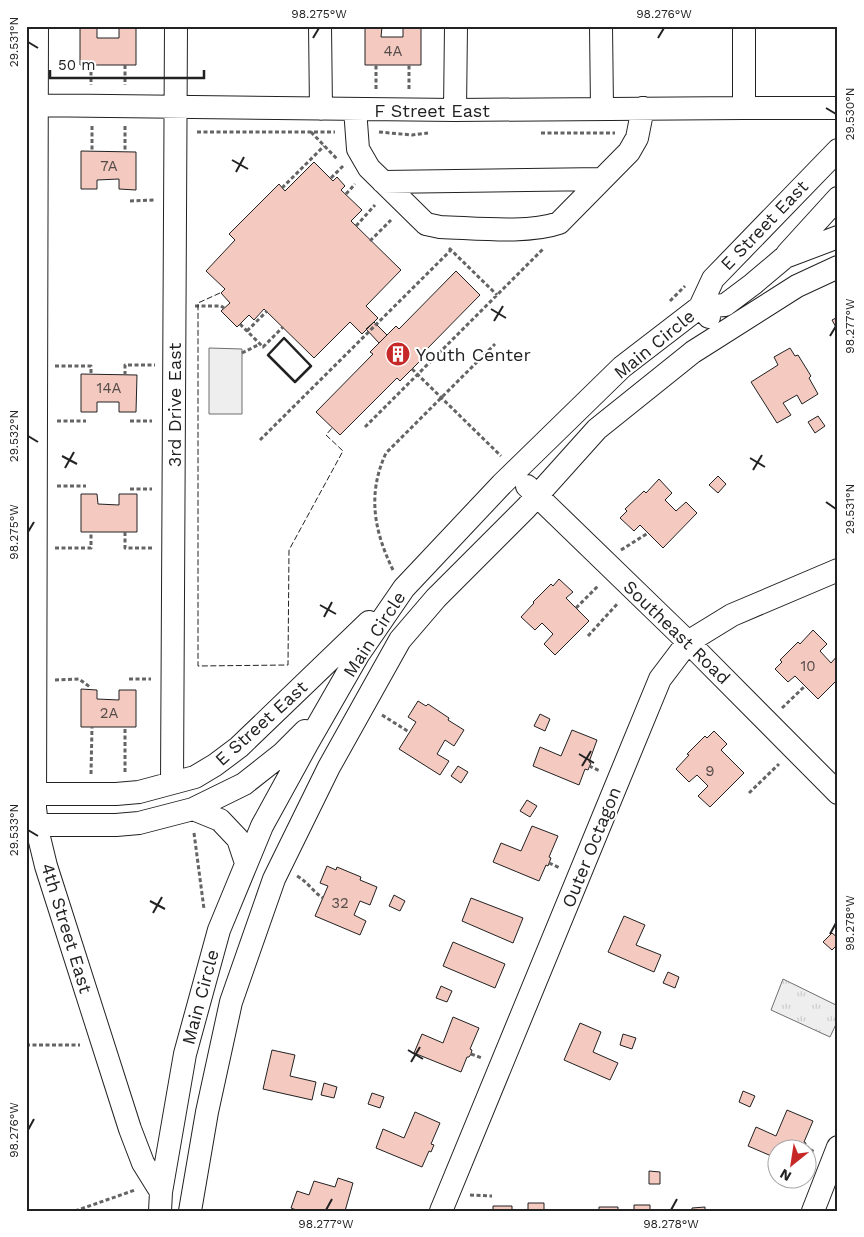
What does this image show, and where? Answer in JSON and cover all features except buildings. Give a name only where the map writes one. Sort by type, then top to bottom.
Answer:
[{"type":"street","name":"4th Street East","points":[[37,26],[32,105],[37,420],[31,450],[36,486],[36,680],[31,794],[32,825],[143,1163],[161,1206]]},
{"type":"street","name":"3rd Drive East","points":[[172,783],[176,26]]},
{"type":"street","points":[[320,26],[321,109]]},
{"type":"street","points":[[455,110],[456,26]]},
{"type":"street","points":[[601,26],[602,108]]},
{"type":"street","points":[[744,26],[744,108]]},
{"type":"street","name":"F Street East","points":[[32,105],[455,110],[838,108]]},
{"type":"street","points":[[355,109],[358,149],[381,191],[426,224],[440,227],[531,229],[548,227],[559,223],[629,152],[637,138],[643,108]]},
{"type":"street","name":"E Street East","points":[[700,307],[713,279],[838,150]]},
{"type":"street","points":[[381,191],[602,179]]},
{"type":"street","name":"E Street East","points":[[784,257],[838,198]]},
{"type":"street","name":"Main Circle","points":[[161,1206],[166,1160],[187,1045],[218,930],[262,826],[400,581],[511,468],[622,367],[700,307],[725,305],[784,257],[838,237]]},
{"type":"street","name":"Main Circle","points":[[190,1211],[207,1112],[231,1002],[280,867],[324,776],[400,640],[436,598],[537,496],[597,429],[693,352],[797,286],[838,267]]},
{"type":"street","points":[[700,307],[722,333]]},
{"type":"street","name":"Southeast Road","points":[[511,468],[537,496],[688,642],[838,793]]},
{"type":"street","name":"Outer Octagon","points":[[441,1211],[660,679],[688,642],[732,615],[838,570]]},
{"type":"street","name":"E Street East","points":[[31,794],[139,792],[194,777],[215,765],[277,712],[400,581]]},
{"type":"street","name":"E Street East","points":[[32,825],[116,825],[139,823],[193,809],[244,784],[282,754],[400,640]]},
{"type":"street","points":[[193,809],[220,820],[238,840],[246,863]]},
{"type":"street","points":[[813,1211],[838,1148]]},
{"type":"street","points":[[143,1163],[166,1160]]},
{"type":"path","points":[[282,188],[324,145]]},
{"type":"path","points":[[331,178],[344,165]]},
{"type":"path","points":[[346,194],[358,180]]},
{"type":"path","points":[[356,226],[381,191]]},
{"type":"path","points":[[370,241],[395,216]]},
{"type":"path","points":[[444,244],[497,295]]},
{"type":"path","points":[[365,427],[548,244]]},
{"type":"path","points":[[260,440],[451,250]]},
{"type":"path","points":[[174,306],[222,306],[224,308]]},
{"type":"path","points":[[247,332],[267,311]]},
{"type":"path","points":[[240,324],[263,347],[283,327]]},
{"type":"path","points":[[242,353],[260,344]]},
{"type":"path","points":[[400,581],[383,550],[375,515],[374,492],[378,470],[386,453],[495,344]]},
{"type":"path","points":[[125,374],[125,365],[174,365]]},
{"type":"path","points":[[36,366],[91,366],[91,374]]},
{"type":"path","points":[[412,369],[511,468]]},
{"type":"path","points":[[37,420],[86,421]]},
{"type":"path","points":[[36,486],[86,486]]},
{"type":"path","points":[[36,548],[91,548],[91,532]]},
{"type":"path","points":[[125,532],[125,548],[173,548]]},
{"type":"path","points":[[576,608],[609,566],[648,533]]},
{"type":"path","points":[[588,636],[632,588]]},
{"type":"path","points":[[36,680],[79,680],[90,687]]},
{"type":"path","points":[[768,722],[805,686]]},
{"type":"path","points":[[364,704],[409,732]]},
{"type":"path","points":[[90,794],[92,727]]},
{"type":"path","points":[[124,793],[125,727]]},
{"type":"path","points":[[749,793],[795,750]]},
{"type":"path","points":[[280,867],[307,881],[316,894],[323,898]]},
{"type":"path","points":[[26,1045],[104,1045]]},
{"type":"path","points":[[75,1211],[135,1190]]},
{"type":"green space","points":[[209,348],[242,349],[242,414],[209,414]]},
{"type":"green space","points":[[783,979],[838,1006],[838,1020],[830,1037],[771,1010]]},
{"type":"fence","points":[[220,293],[198,303],[198,666],[288,665],[289,550],[343,451],[326,435],[332,428]]},
{"type":"wall","points":[[284,338],[311,366],[295,382],[268,355],[284,338]]},
{"type":"place","name":"Youth Center","points":[[398,354]]}]
